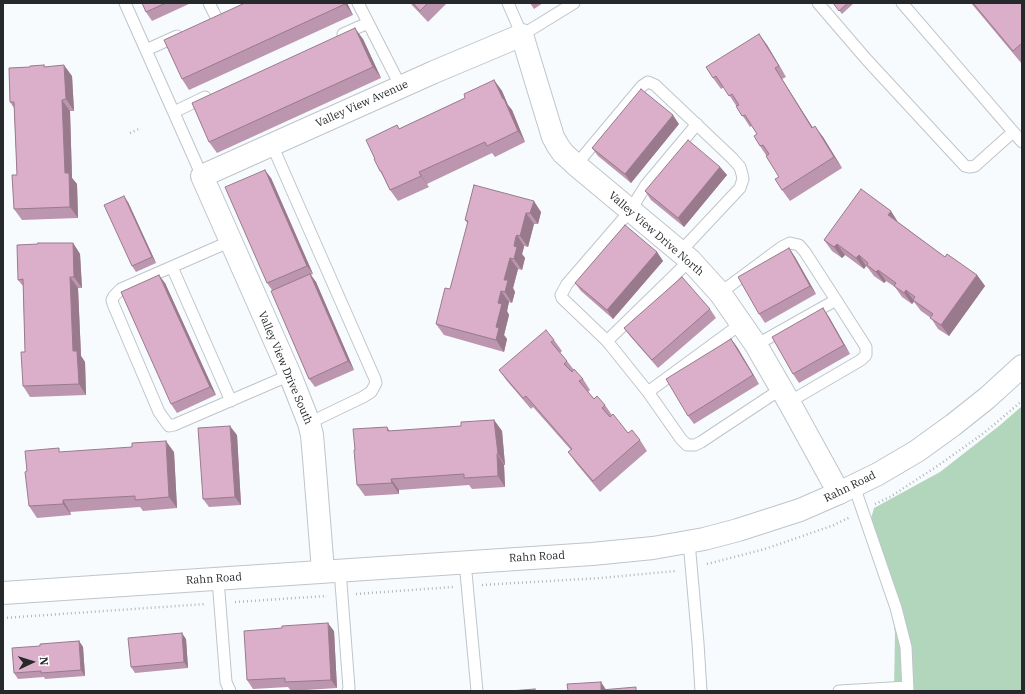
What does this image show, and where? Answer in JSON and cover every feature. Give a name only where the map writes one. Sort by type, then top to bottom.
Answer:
[{"type":"street","name":"Valley View Avenue","points":[[202,176],[401,87],[522,35]]},
{"type":"street","name":"Valley View Drive North","points":[[522,35],[553,137],[563,153],[685,256],[720,293],[756,345],[785,395],[846,490]]},
{"type":"street","name":"Valley View Drive South","points":[[202,176],[290,375],[309,422],[331,570]]},
{"type":"street","name":"Rahn Road","points":[[3,593],[614,552],[690,542],[779,518],[846,490],[917,451],[987,398],[1022,366]]},
{"type":"lane","points":[[125,3],[202,176]]},
{"type":"lane","points":[[209,3],[212,19],[228,12]]},
{"type":"lane","points":[[358,3],[401,87]]},
{"type":"lane","points":[[508,3],[522,35],[574,3]]},
{"type":"lane","points":[[818,3],[867,60],[965,166],[975,166],[1013,132]]},
{"type":"lane","points":[[902,3],[1022,142]]},
{"type":"lane","points":[[332,39],[368,23]]},
{"type":"lane","points":[[146,50],[188,30]]},
{"type":"lane","points":[[576,165],[644,84],[651,83],[697,124],[736,162],[740,167],[743,179],[740,188],[685,256],[607,341]]},
{"type":"lane","points":[[174,112],[217,92]]},
{"type":"lane","points":[[697,124],[646,185],[630,211],[567,284],[561,295],[562,298],[607,341],[648,392],[681,440],[691,446],[701,442],[785,395],[861,360],[866,354],[866,347],[805,252],[798,245],[790,243],[782,247],[720,293]]},
{"type":"lane","points":[[272,145],[376,383],[371,392],[363,397],[309,422]]},
{"type":"lane","points":[[231,241],[121,289],[116,292],[112,300],[122,327],[159,412],[164,421],[171,426],[290,375]]},
{"type":"lane","points":[[172,267],[231,401]]},
{"type":"lane","points":[[756,345],[836,300]]},
{"type":"lane","points":[[648,392],[742,324]]},
{"type":"lane","points":[[839,691],[908,689],[906,647],[896,608],[846,490]]},
{"type":"lane","points":[[690,542],[701,691]]},
{"type":"lane","points":[[465,562],[477,691]]},
{"type":"lane","points":[[331,570],[349,688],[348,691]]},
{"type":"lane","points":[[218,578],[226,682],[230,691]]},
{"type":"path","points":[[130,133],[141,128]]},
{"type":"green space","points":[[1022,406],[1022,691],[894,691],[895,633],[890,596],[870,522],[874,508],[940,472]]},
{"type":"building","points":[[142,3],[166,3],[146,12]]},
{"type":"building","points":[[245,3],[345,4],[182,79],[164,40]]},
{"type":"building","points":[[413,3],[428,3],[420,11]]},
{"type":"building","points":[[833,3],[848,3],[839,11]]},
{"type":"building","points":[[973,3],[1022,3],[1022,43],[1013,51]]},
{"type":"building","points":[[355,28],[373,67],[209,142],[192,103]]},
{"type":"building","points":[[759,34],[779,66],[775,68],[812,128],[815,126],[834,157],[782,190],[775,179],[779,177],[766,156],[769,154],[763,145],[760,146],[754,136],[757,134],[745,115],[742,116],[736,106],[739,105],[732,94],[729,96],[716,76],[713,78],[706,67]]},
{"type":"building","points":[[44,65],[44,67],[64,65],[66,99],[62,100],[65,173],[69,173],[70,207],[14,209],[12,175],[17,175],[14,102],[10,102],[9,68]]},
{"type":"building","points":[[494,80],[518,131],[487,146],[485,142],[419,172],[421,176],[390,190],[366,140],[397,125],[399,129],[465,98],[464,94]]},
{"type":"building","points":[[641,89],[673,115],[625,174],[592,148]]},
{"type":"building","points":[[688,140],[720,167],[678,218],[645,191]]},
{"type":"building","points":[[265,170],[307,266],[267,283],[225,187]]},
{"type":"building","points":[[474,185],[534,201],[530,213],[526,213],[520,236],[516,236],[514,246],[517,247],[514,259],[510,258],[504,280],[508,280],[505,292],[501,291],[498,303],[502,304],[496,327],[499,328],[496,340],[436,324],[445,288],[450,289],[468,221],[465,220]]},
{"type":"building","points":[[861,189],[891,211],[888,215],[945,257],[947,254],[977,275],[941,325],[930,318],[933,314],[913,300],[915,297],[906,290],[904,293],[894,286],[896,283],[878,270],[876,272],[867,265],[868,263],[859,255],[856,258],[837,244],[834,247],[824,240]]},
{"type":"building","points":[[124,196],[152,257],[132,266],[104,205]]},
{"type":"building","points":[[625,225],[657,252],[607,310],[575,283]]},
{"type":"building","points":[[38,243],[73,243],[74,277],[70,277],[73,351],[77,351],[79,384],[23,386],[21,352],[25,352],[23,279],[18,280],[17,245]]},
{"type":"building","points":[[789,248],[810,286],[759,314],[738,277]]},
{"type":"building","points":[[310,274],[348,361],[309,379],[271,291]]},
{"type":"building","points":[[159,275],[210,387],[171,404],[121,292]]},
{"type":"building","points":[[682,277],[710,309],[652,360],[624,328]]},
{"type":"building","points":[[823,308],[844,345],[793,374],[772,337]]},
{"type":"building","points":[[546,330],[554,340],[551,342],[567,361],[564,364],[572,372],[574,369],[583,379],[579,381],[594,399],[597,396],[605,405],[602,408],[610,417],[613,414],[628,433],[632,430],[640,440],[593,481],[568,452],[572,449],[526,396],[523,398],[499,370]]},
{"type":"building","points":[[731,339],[753,375],[688,416],[666,379]]},
{"type":"building","points":[[494,420],[498,454],[498,476],[464,478],[464,474],[391,479],[392,483],[357,485],[353,429],[387,427],[388,431],[461,426],[461,422]]},
{"type":"building","points":[[230,426],[235,497],[203,499],[198,428]]},
{"type":"building","points":[[166,441],[169,497],[135,500],[135,496],[63,500],[63,504],[29,506],[25,472],[27,471],[25,451],[59,448],[59,452],[132,447],[132,443]]},
{"type":"building","points":[[328,623],[331,680],[285,682],[285,678],[247,680],[244,631],[282,628],[282,626]]},
{"type":"building","points":[[182,633],[184,662],[131,667],[128,638]]},
{"type":"building","points":[[79,641],[81,670],[41,673],[41,671],[14,673],[12,648]]},
{"type":"building","points":[[601,682],[601,690],[636,687],[636,691],[568,691],[567,684]]},
{"type":"building","points":[[535,689],[535,691],[510,691]]}]
